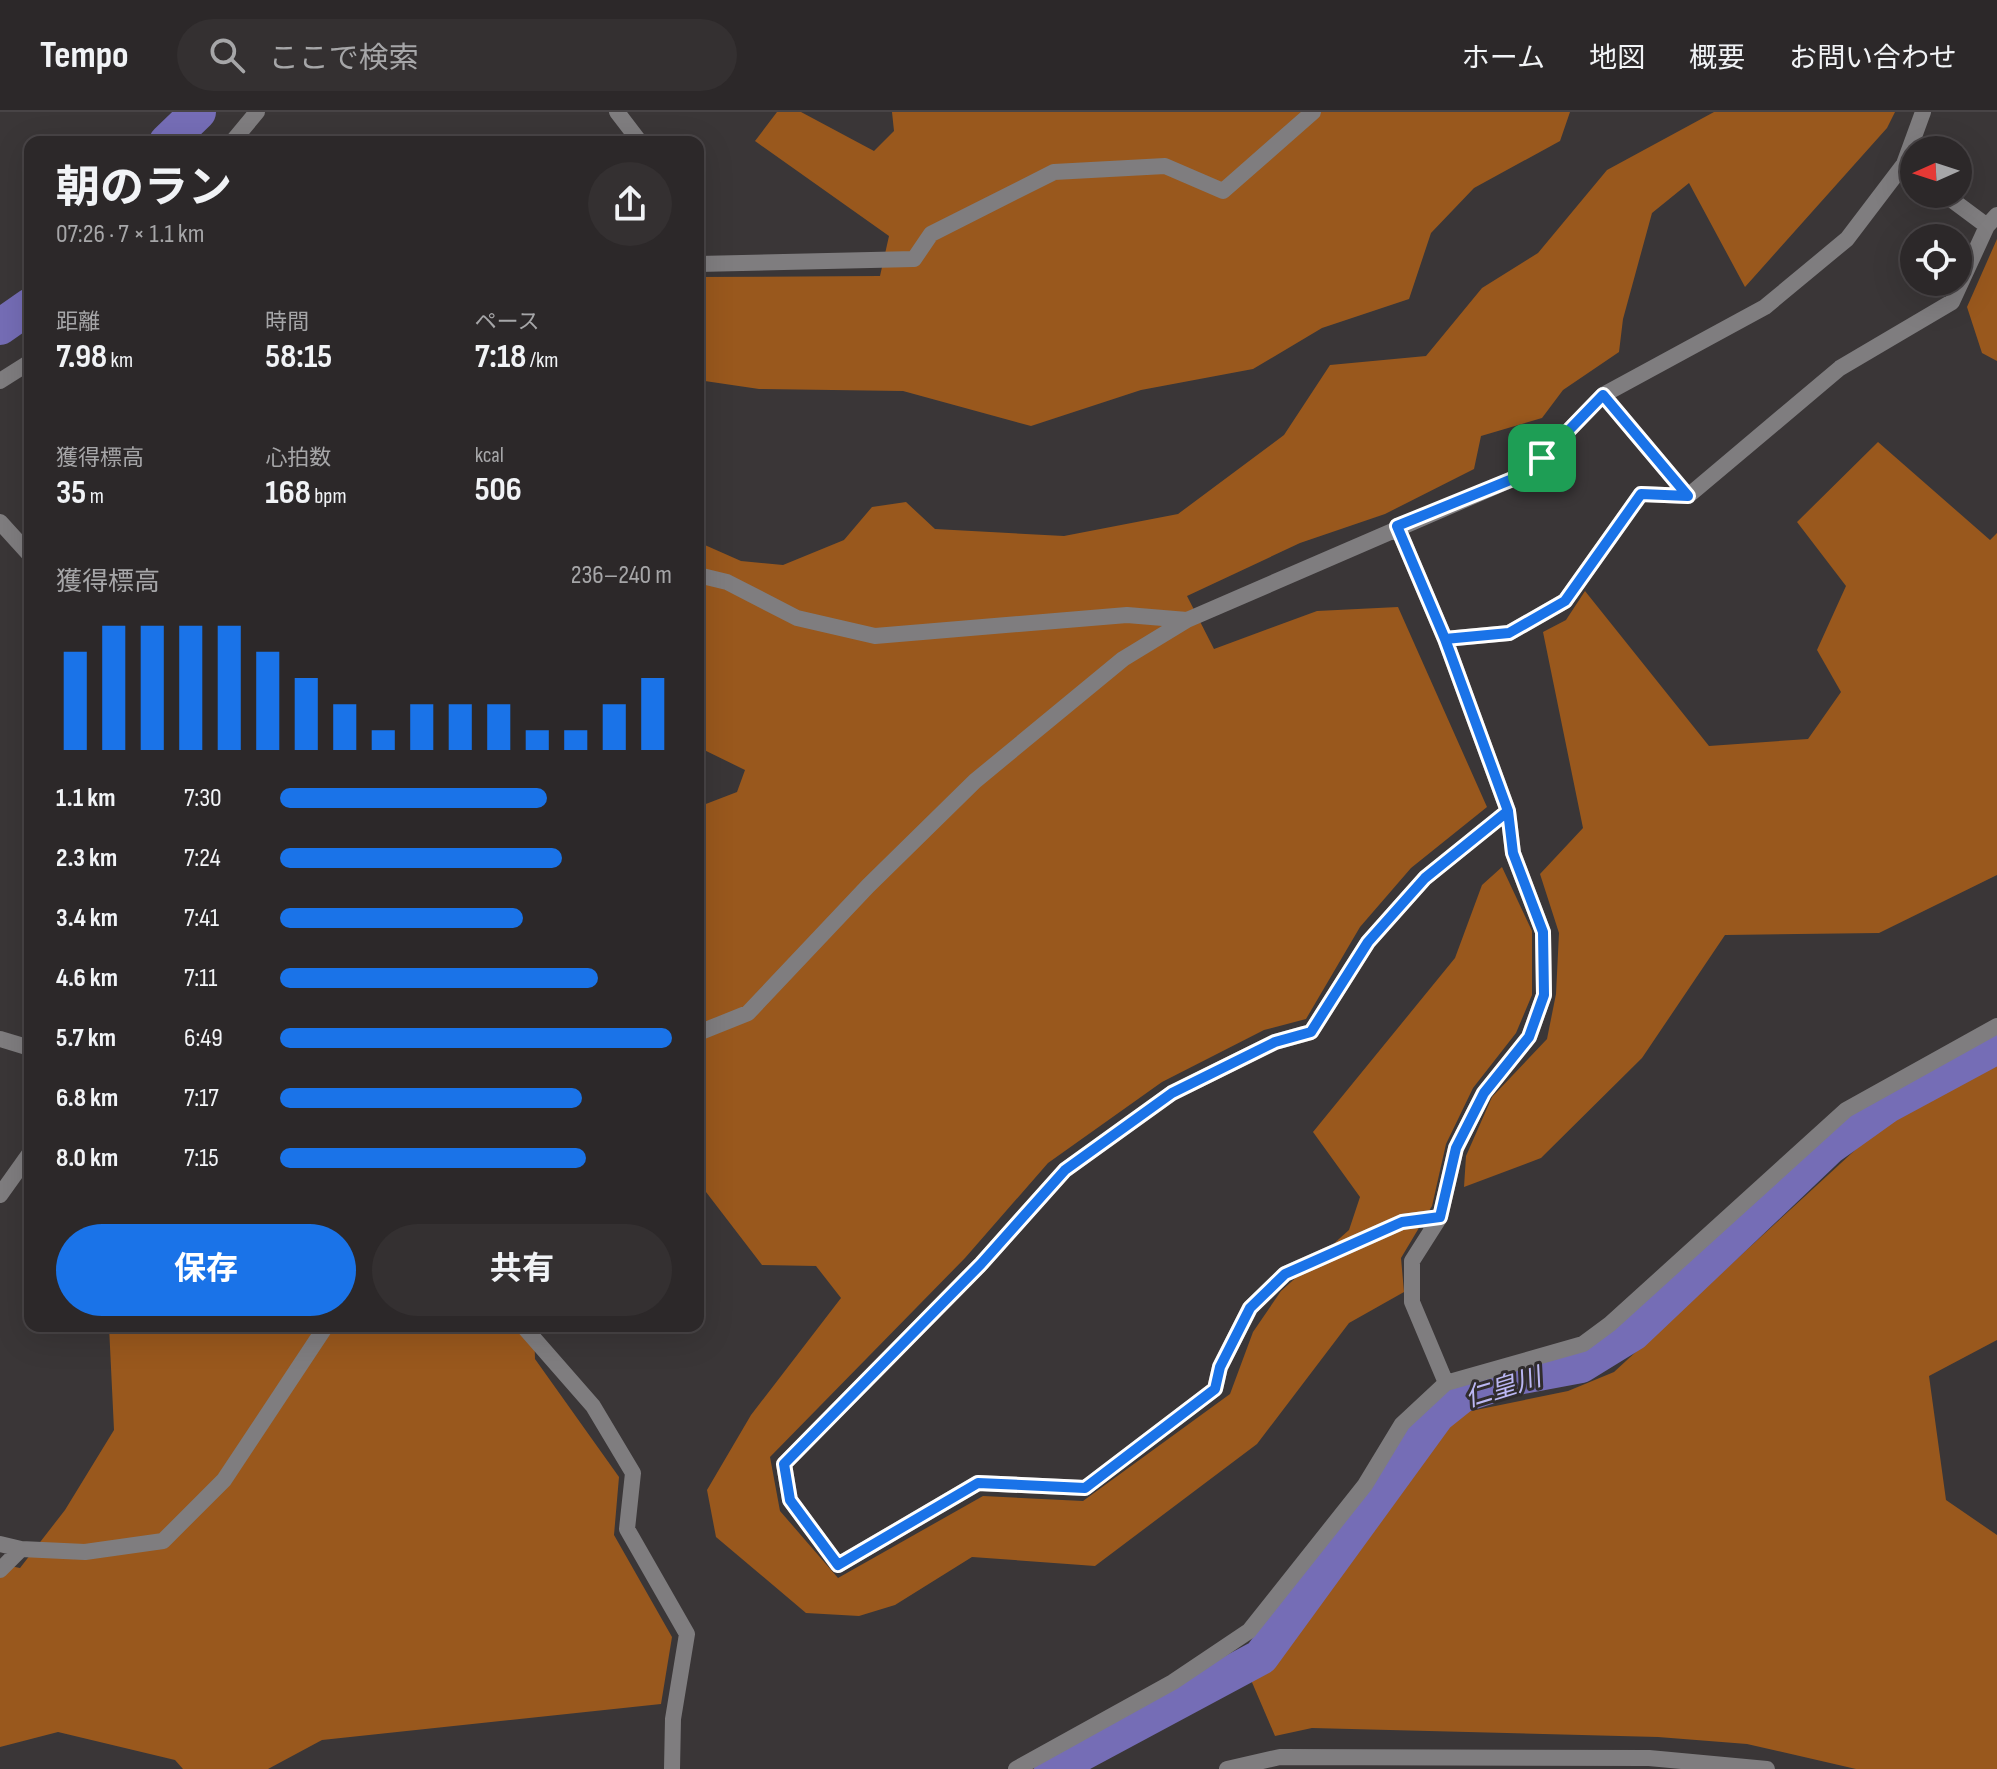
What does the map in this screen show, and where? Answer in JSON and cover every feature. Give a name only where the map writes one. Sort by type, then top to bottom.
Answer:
[{"type":"street","points":[[237,136],[257,112]]},
{"type":"street","points":[[617,112],[635,136]]},
{"type":"street","points":[[704,264],[914,259],[931,234],[1054,172],[1165,166],[1223,191],[1313,112]]},
{"type":"street","points":[[1917,136],[1923,112]]},
{"type":"street","points":[[704,1031],[748,1013],[868,886],[975,781],[1123,659],[1187,620],[1397,526],[1515,478],[1542,458],[1603,395],[1765,307],[1847,239],[1900,178]]},
{"type":"street","points":[[1445,639],[1509,633],[1565,601],[1641,494],[1688,496],[1840,368],[1952,302],[1992,220],[1970,208]]},
{"type":"street","points":[[0,381],[24,366]]},
{"type":"street","points":[[1603,395],[1688,496]]},
{"type":"street","points":[[0,522],[24,548]]},
{"type":"street","points":[[1397,526],[1445,639],[1508,811],[1513,853],[1543,932],[1544,995],[1529,1037],[1484,1093],[1456,1148],[1440,1217],[1412,1261],[1412,1302],[1446,1383]]},
{"type":"street","points":[[704,576],[727,582],[797,618],[875,636],[1127,615],[1187,620]]},
{"type":"street","points":[[1440,1217],[1402,1222],[1285,1274],[1250,1308],[1220,1367],[1215,1389],[1085,1488],[978,1483],[838,1565],[790,1500],[784,1464],[981,1264],[1065,1170],[1172,1093],[1275,1042],[1311,1032],[1368,942],[1415,889],[1508,811]]},
{"type":"street","points":[[1016,1769],[1173,1682],[1249,1631],[1365,1485],[1402,1424],[1446,1383],[1583,1344],[1610,1324],[1846,1110],[1997,1026]]},
{"type":"street","points":[[0,1039],[24,1046]]},
{"type":"street","points":[[0,1195],[24,1161]]},
{"type":"street","points":[[0,1544],[21,1549],[85,1552],[163,1541],[224,1480],[322,1332]]},
{"type":"street","points":[[528,1332],[593,1406],[633,1473],[627,1529],[687,1634],[673,1719],[672,1769]]},
{"type":"street","points":[[0,1570],[21,1549]]},
{"type":"street","points":[[1227,1769],[1280,1757],[1647,1763],[1767,1769]]},
{"type":"shaded area","points":[[777,112],[801,112],[874,151],[894,131],[892,112],[1570,112],[1560,141],[1474,188],[1431,233],[1409,299],[1322,328],[1253,369],[1141,390],[1031,426],[903,391],[759,389],[704,381],[704,277],[880,276],[889,236],[755,141]]},
{"type":"shaded area","points":[[1714,112],[1895,112],[1887,128],[1745,287],[1689,183],[1652,213],[1623,319],[1619,352],[1563,390],[1542,418],[1481,436],[1474,469],[1385,514],[1300,543],[1187,596],[1214,649],[1317,611],[1398,607],[1487,807],[1411,868],[1360,927],[1306,1019],[1264,1030],[1162,1082],[1048,1163],[965,1258],[770,1457],[780,1511],[838,1578],[983,1496],[1083,1501],[1230,1394],[1253,1332],[1281,1291],[1349,1230],[1360,1197],[1313,1132],[1455,958],[1482,885],[1502,867],[1532,931],[1532,995],[1516,1033],[1473,1088],[1446,1144],[1432,1206],[1401,1258],[1404,1292],[1349,1323],[1257,1444],[1095,1566],[972,1557],[895,1605],[859,1616],[806,1613],[716,1537],[707,1490],[751,1415],[841,1298],[816,1266],[762,1265],[704,1192],[704,805],[737,792],[745,770],[704,750],[704,545],[741,561],[783,565],[844,540],[872,507],[906,502],[935,529],[1064,536],[1178,514],[1284,435],[1330,365],[1426,356],[1482,288],[1538,253],[1607,170]]},
{"type":"shaded area","points":[[1997,239],[1997,361],[1982,353],[1967,307]]},
{"type":"shaded area","points":[[1878,442],[1990,540],[1997,533],[1997,875],[1879,933],[1725,935],[1642,1058],[1541,1158],[1464,1187],[1466,1156],[1492,1097],[1547,1039],[1556,994],[1559,933],[1540,874],[1583,828],[1543,632],[1566,620],[1585,591],[1709,746],[1808,739],[1841,692],[1817,650],[1846,586],[1797,522]]},
{"type":"shaded area","points":[[1997,1061],[1997,1340],[1929,1376],[1946,1500],[1997,1535],[1997,1769],[1856,1769],[1747,1744],[1658,1737],[1312,1728],[1275,1736],[1251,1680],[1456,1414],[1568,1391],[1614,1372],[1891,1117]]},
{"type":"shaded area","points":[[109,1332],[534,1332],[535,1359],[619,1477],[614,1535],[672,1637],[661,1704],[322,1740],[268,1769],[183,1769],[175,1760],[58,1732],[0,1747],[0,1564],[20,1568],[65,1510],[114,1430]]},
{"type":"waterway","points":[[173,136],[198,112]]},
{"type":"waterway","points":[[0,327],[24,310]]},
{"type":"waterway","name":"仁皇川","points":[[1052,1769],[1261,1657],[1437,1415],[1462,1395],[1517,1377],[1581,1365],[1633,1333],[1830,1146],[1886,1106],[1997,1046]]},
{"type":"route","points":[[1542,458],[1515,478],[1397,526],[1445,639],[1508,811],[1425,878],[1368,942],[1311,1032],[1275,1042],[1172,1093],[1065,1170],[981,1264],[784,1464],[790,1500],[838,1565],[978,1483],[1085,1488],[1215,1389],[1220,1367],[1250,1308],[1285,1274],[1402,1222],[1440,1217],[1456,1148],[1484,1093],[1529,1037],[1544,995],[1543,932],[1513,853],[1508,811],[1476,725],[1445,639],[1509,633],[1565,601],[1641,494],[1688,496],[1603,395],[1542,458]]}]
